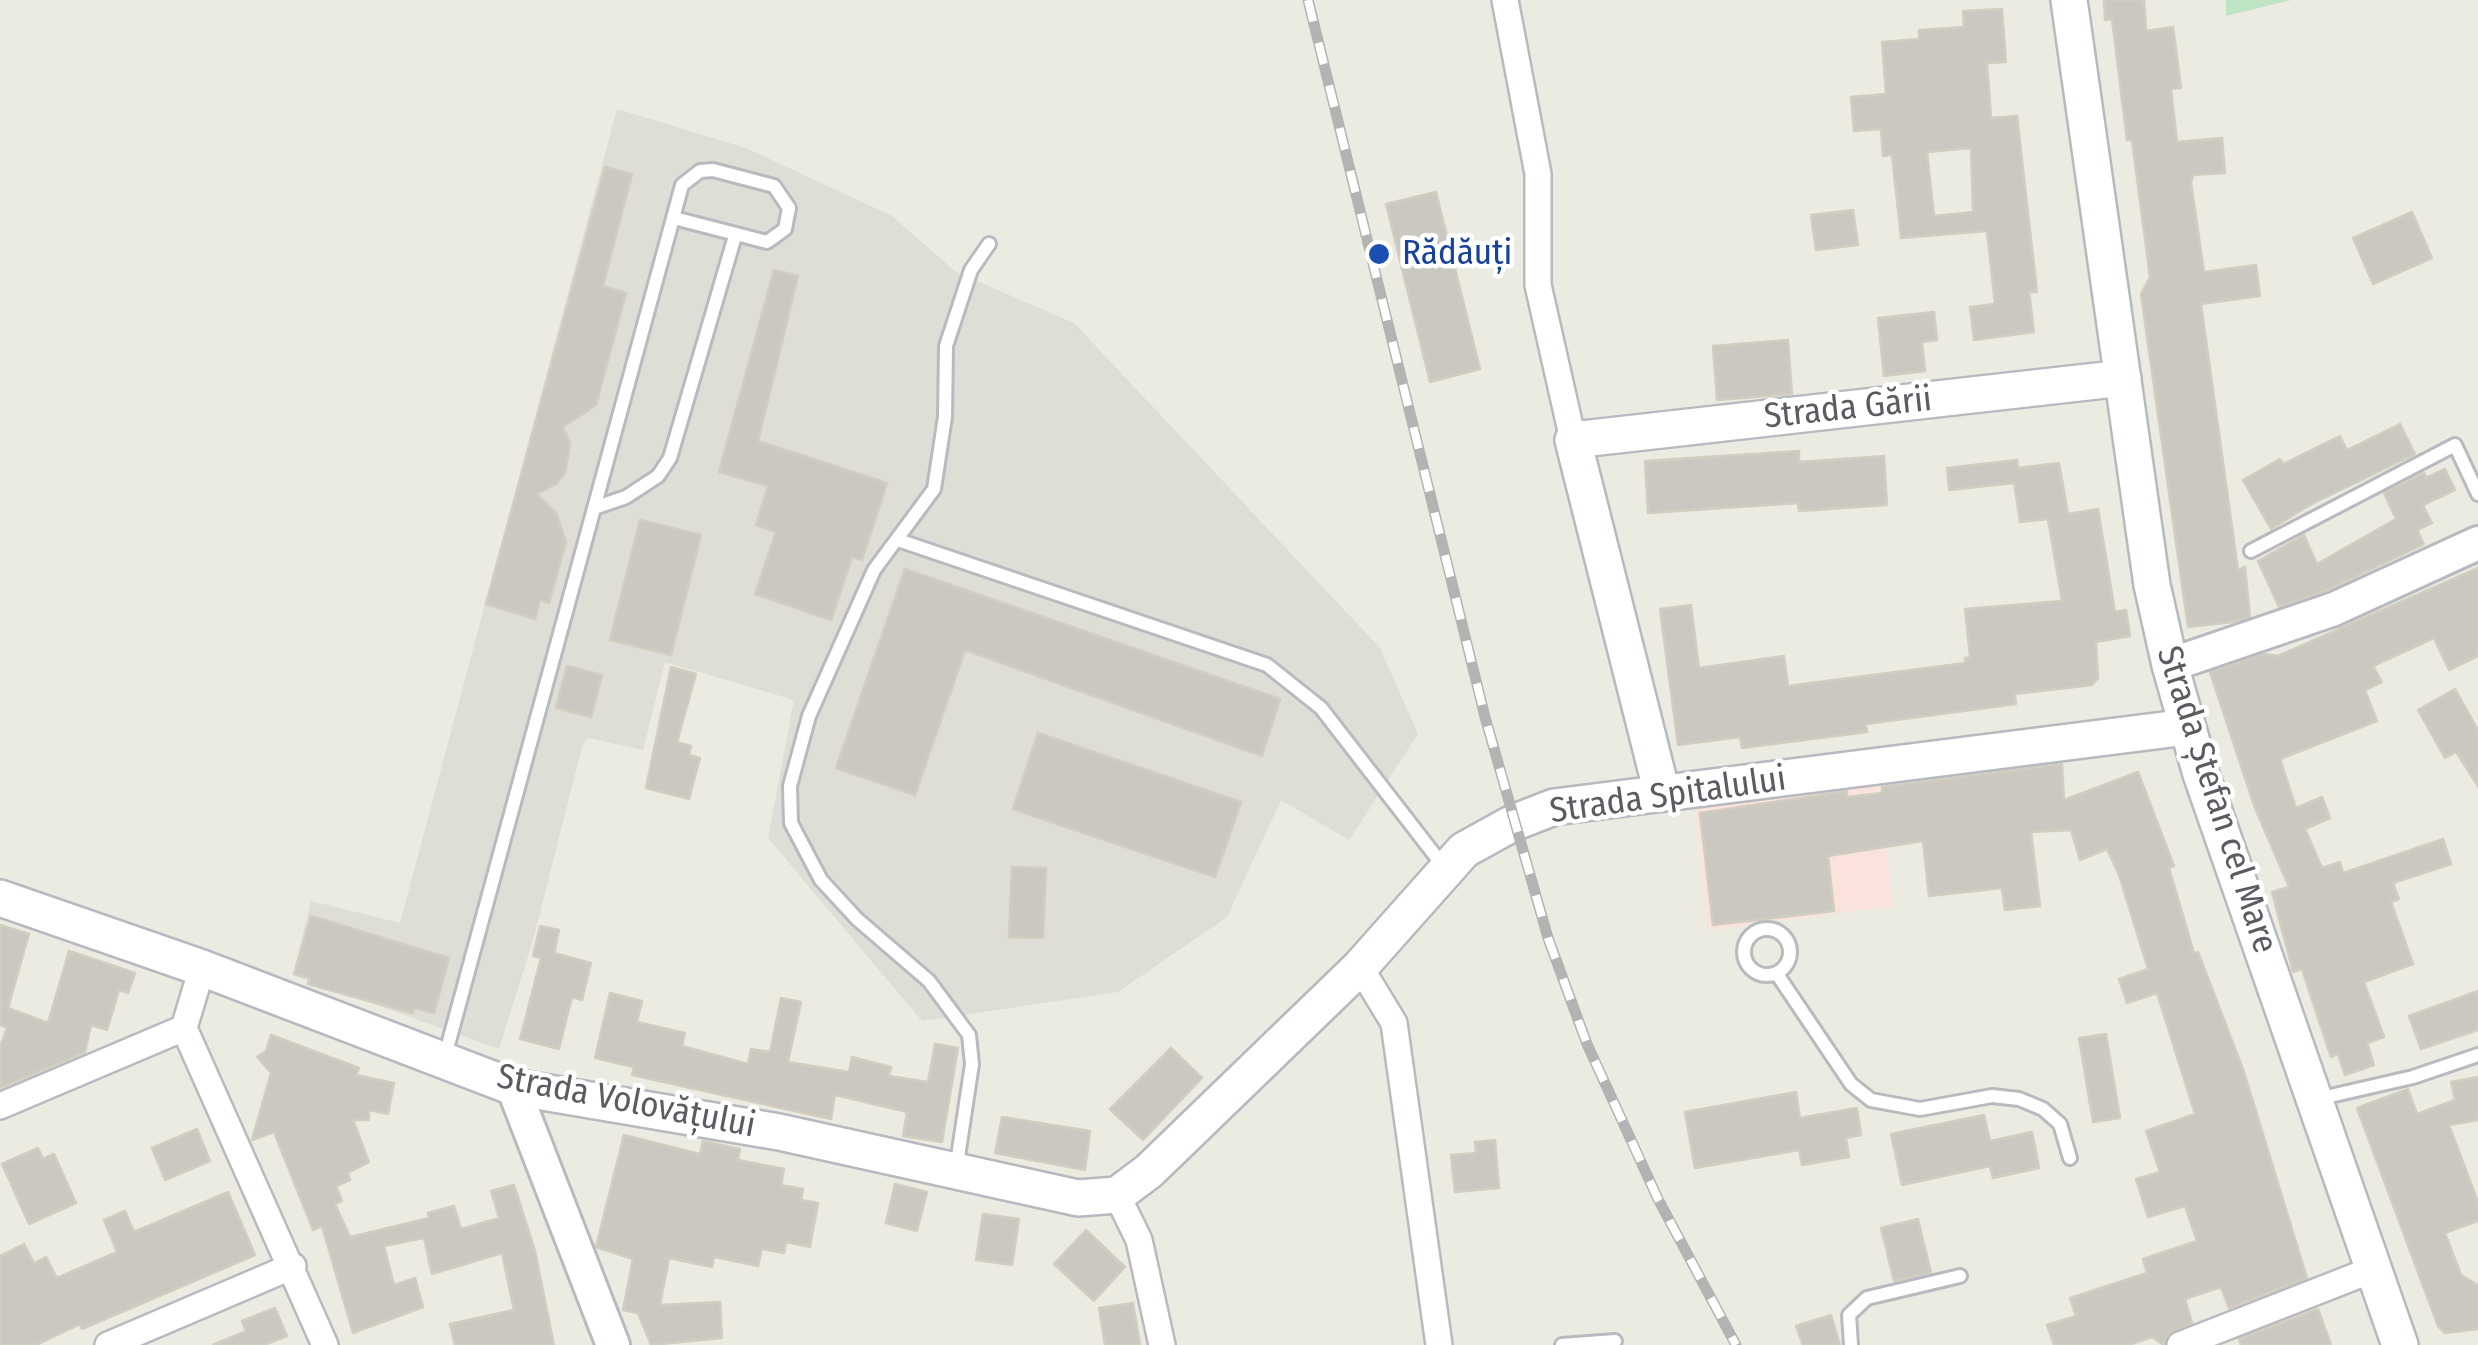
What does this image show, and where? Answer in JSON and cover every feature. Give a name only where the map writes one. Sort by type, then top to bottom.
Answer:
[{"type":"main road","name":"Strada Ștefan cel Mare","points":[[2068,0],[2152,585],[2170,665],[2187,727],[2400,1345]]},
{"type":"main road","name":"Strada Gării","points":[[1573,440],[2122,378]]},
{"type":"main road","points":[[1573,440],[1662,793]]},
{"type":"main road","name":"Strada Spitalului","points":[[1117,1194],[1149,1171],[1360,967],[1446,869],[1484,838],[1554,807],[2187,727]]},
{"type":"main road","name":"Strada Volovățului","points":[[0,898],[202,968],[512,1088],[779,1132],[1078,1198],[1117,1194]]},
{"type":"street","points":[[1506,0],[1538,174],[1538,285],[1573,440]]},
{"type":"street","points":[[2170,665],[2334,609],[2478,542]]},
{"type":"street","points":[[1360,967],[1394,1023],[1440,1345]]},
{"type":"street","points":[[202,968],[184,1028],[326,1345]]},
{"type":"street","points":[[0,1106],[184,1028]]},
{"type":"street","points":[[512,1088],[613,1345]]},
{"type":"street","points":[[1117,1194],[1140,1240],[1162,1345]]},
{"type":"street","points":[[108,1345],[293,1266]]},
{"type":"street","points":[[2180,1345],[2374,1270]]},
{"type":"lane","points":[[444,1059],[682,185],[700,171],[774,186],[784,196],[789,221],[776,238],[756,242],[674,218]]},
{"type":"lane","points":[[594,508],[626,497],[658,476],[670,458],[735,236]]},
{"type":"lane","points":[[956,1172],[972,1064],[970,1035],[929,981],[857,918],[821,880],[790,824],[790,786],[809,716],[874,570],[934,489],[945,418],[946,346],[970,270],[989,244]]},
{"type":"lane","points":[[2251,551],[2455,445],[2478,494]]},
{"type":"lane","points":[[898,540],[1268,665],[1321,708],[1446,869]]},
{"type":"lane","points":[[1777,974],[1850,1084],[1871,1100],[1920,1109],[1992,1096],[2019,1099],[2043,1109],[2060,1124],[2070,1158]]},
{"type":"lane","points":[[2314,1099],[2413,1077],[2478,1055]]},
{"type":"lane","points":[[1851,1345],[1849,1315],[1867,1298],[1960,1276]]},
{"type":"lane","points":[[1562,1345],[1616,1341]]},
{"type":"shaded area","points":[[617,109],[746,148],[892,216],[956,272],[1074,323],[1380,648],[1418,734],[1349,840],[1281,800],[1227,917],[1118,992],[922,1021],[768,838],[794,700],[665,662],[643,750],[589,738],[583,743],[533,940],[499,1049],[293,975],[311,901],[400,923]]},
{"type":"shaded area","points":[[1879,783],[1893,906],[1708,930],[1695,807]]},
{"type":"green space","points":[[2226,0],[2291,0],[2226,16]]},
{"type":"building","points":[[2104,0],[2144,0],[2146,31],[2173,27],[2181,88],[2171,89],[2177,142],[2222,138],[2225,173],[2193,175],[2191,183],[2204,272],[2256,265],[2260,296],[2201,304],[2238,570],[2245,567],[2250,617],[2233,622],[2188,627],[2141,294],[2150,277],[2132,140],[2127,140],[2112,19],[2105,20]]},
{"type":"building","points":[[2002,9],[2006,62],[1987,63],[1991,118],[2017,116],[2037,292],[2029,292],[2034,332],[1974,340],[1970,307],[1995,304],[1987,231],[1901,238],[1892,155],[1883,156],[1881,129],[1854,131],[1851,97],[1886,94],[1882,42],[1919,39],[1919,30],[1964,27],[1963,11]],"holes":[[[1971,148],[1973,212],[1934,216],[1927,152]]]},
{"type":"building","points":[[605,167],[632,174],[603,286],[626,293],[596,405],[563,427],[570,444],[565,473],[556,484],[537,494],[556,513],[566,542],[549,603],[540,600],[535,619],[486,604]]},
{"type":"building","points":[[1436,192],[1480,369],[1430,382],[1386,204]]},
{"type":"building","points":[[1853,210],[1858,245],[1816,250],[1811,215]]},
{"type":"building","points":[[2412,212],[2432,258],[2373,284],[2353,238]]},
{"type":"building","points":[[774,270],[798,276],[758,441],[887,483],[862,560],[852,557],[831,620],[755,594],[776,532],[756,525],[768,486],[719,472]]},
{"type":"building","points":[[1934,312],[1937,340],[1922,342],[1925,371],[1884,376],[1878,318]]},
{"type":"building","points":[[1788,340],[1792,394],[1717,400],[1713,346]]},
{"type":"building","points":[[2400,424],[2415,454],[2312,504],[2271,529],[2243,480],[2280,459],[2283,464],[2340,436],[2347,450]]},
{"type":"building","points":[[1799,451],[1799,462],[1884,456],[1887,505],[1799,511],[1798,503],[1648,513],[1645,461]]},
{"type":"building","points":[[2017,460],[2018,468],[2059,463],[2068,514],[2098,509],[2115,612],[2126,610],[2130,636],[2096,642],[2098,678],[2092,685],[2015,694],[2016,704],[1866,724],[1867,732],[1742,748],[1740,737],[1678,745],[1660,609],[1691,605],[1699,668],[1784,656],[1788,686],[1965,663],[1965,658],[1970,657],[1965,609],[2062,601],[2048,519],[2020,522],[2014,483],[1949,490],[1947,468]]},
{"type":"building","points":[[2445,469],[2455,490],[2423,505],[2432,523],[2417,530],[2424,544],[2327,590],[2279,607],[2258,561],[2304,535],[2317,564],[2396,519],[2384,493],[2424,473],[2426,478]]},
{"type":"building","points":[[640,520],[701,535],[671,655],[610,640]]},
{"type":"building","points":[[2478,568],[2478,656],[2449,670],[2434,638],[2373,666],[2382,682],[2365,690],[2377,721],[2280,759],[2296,808],[2322,797],[2330,818],[2305,829],[2322,868],[2340,862],[2343,873],[2443,839],[2451,864],[2393,883],[2399,899],[2391,902],[2413,964],[2364,982],[2384,1037],[2367,1043],[2374,1065],[2345,1075],[2338,1054],[2331,1057],[2302,969],[2293,972],[2272,892],[2289,887],[2255,808],[2210,672],[2265,654],[2278,656]]},
{"type":"building","points":[[905,569],[1280,699],[1262,756],[965,650],[915,795],[836,768]]},
{"type":"building","points":[[567,666],[602,675],[591,717],[556,708]]},
{"type":"building","points":[[671,667],[696,674],[677,742],[691,746],[689,755],[700,758],[689,799],[646,788]]},
{"type":"building","points":[[2455,689],[2478,730],[2478,786],[2456,752],[2445,758],[2418,710]]},
{"type":"building","points":[[1038,733],[1241,802],[1215,877],[1013,809]]},
{"type":"building","points":[[2062,764],[2064,800],[2138,772],[2174,866],[2169,868],[2194,953],[2198,952],[2244,1072],[2307,1278],[2229,1308],[2221,1287],[2185,1299],[2192,1323],[2168,1334],[2164,1345],[2152,1337],[2129,1345],[2054,1345],[2047,1325],[2076,1316],[2070,1298],[2147,1273],[2143,1259],[2197,1241],[2185,1206],[2148,1217],[2136,1179],[2160,1172],[2146,1131],[2195,1114],[2157,993],[2127,1003],[2119,979],[2148,969],[2107,849],[2080,860],[2071,830],[2031,832],[2040,906],[2005,910],[2002,888],[1929,896],[1923,841],[1828,856],[1834,911],[1713,925],[1700,813],[1847,791],[1847,797],[1882,793],[1882,787]]},
{"type":"building","points":[[1012,867],[1046,868],[1043,938],[1009,937]]},
{"type":"building","points":[[311,916],[449,958],[434,1013],[414,1008],[412,1013],[308,984],[310,978],[294,974]]},
{"type":"building","points":[[0,925],[29,934],[8,1008],[48,1023],[69,951],[135,973],[128,993],[119,990],[107,1030],[91,1025],[85,1052],[0,1088],[0,1047],[7,1028],[0,1025]]},
{"type":"building","points":[[540,926],[559,930],[554,953],[591,963],[582,1000],[572,997],[559,1049],[520,1039],[541,958],[533,956]]},
{"type":"building","points":[[2478,991],[2478,1030],[2421,1049],[2409,1016]]},
{"type":"building","points":[[610,993],[642,1001],[637,1022],[685,1033],[682,1046],[748,1064],[751,1049],[770,1052],[781,998],[801,1002],[788,1062],[849,1072],[852,1057],[891,1067],[889,1076],[928,1082],[935,1044],[958,1048],[942,1142],[903,1136],[907,1112],[835,1095],[831,1119],[632,1075],[634,1067],[595,1058]]},
{"type":"building","points":[[2106,1034],[2120,1118],[2093,1122],[2079,1038]]},
{"type":"building","points":[[271,1035],[359,1068],[356,1075],[394,1083],[388,1114],[369,1110],[369,1120],[353,1120],[369,1162],[348,1173],[350,1180],[336,1186],[342,1201],[335,1204],[350,1237],[429,1218],[428,1213],[454,1206],[461,1229],[499,1218],[491,1191],[514,1185],[535,1251],[554,1345],[455,1345],[450,1324],[514,1310],[502,1253],[432,1274],[424,1238],[384,1246],[394,1285],[415,1278],[423,1307],[353,1333],[322,1226],[313,1230],[274,1132],[252,1140],[271,1073],[257,1057],[266,1051]]},
{"type":"building","points":[[1171,1048],[1202,1078],[1143,1140],[1110,1109]]},
{"type":"building","points":[[2478,1077],[2478,1120],[2449,1125],[2478,1202],[2478,1221],[2445,1233],[2461,1275],[2478,1285],[2478,1329],[2445,1333],[2438,1326],[2357,1108],[2408,1089],[2417,1114],[2455,1100],[2451,1082]]},
{"type":"building","points":[[1796,1092],[1800,1118],[1857,1108],[1861,1135],[1846,1138],[1849,1157],[1802,1165],[1799,1150],[1695,1168],[1685,1112]]},
{"type":"building","points":[[1984,1115],[1990,1141],[2032,1132],[2039,1168],[1993,1178],[1990,1166],[1902,1185],[1891,1134]]},
{"type":"building","points":[[1002,1117],[1090,1131],[1085,1170],[995,1153]]},
{"type":"building","points":[[197,1129],[210,1161],[165,1180],[152,1148]]},
{"type":"building","points":[[624,1135],[700,1154],[703,1141],[740,1149],[738,1160],[784,1169],[781,1185],[803,1189],[801,1200],[818,1203],[810,1247],[786,1242],[784,1253],[762,1249],[758,1266],[714,1257],[712,1267],[669,1258],[660,1305],[720,1302],[722,1338],[651,1345],[638,1313],[623,1310],[633,1259],[596,1247]]},
{"type":"building","points":[[1495,1140],[1499,1188],[1455,1192],[1451,1155],[1476,1153],[1475,1142]]},
{"type":"building","points":[[38,1148],[43,1159],[54,1154],[76,1203],[29,1224],[2,1164]]},
{"type":"building","points":[[895,1184],[927,1192],[917,1231],[886,1223]]},
{"type":"building","points":[[228,1192],[255,1255],[82,1329],[80,1324],[36,1345],[0,1345],[0,1256],[24,1244],[34,1263],[46,1257],[57,1278],[117,1252],[104,1220],[125,1211],[134,1232]]},
{"type":"building","points":[[983,1214],[1019,1219],[1012,1265],[976,1260]]},
{"type":"building","points":[[1918,1219],[1931,1273],[1894,1281],[1881,1228]]},
{"type":"building","points":[[1086,1230],[1125,1267],[1094,1301],[1054,1264]]},
{"type":"building","points":[[1133,1303],[1140,1345],[1105,1345],[1099,1308]]},
{"type":"building","points":[[275,1308],[287,1336],[264,1345],[213,1345],[246,1331],[242,1321]]},
{"type":"building","points":[[2318,1309],[2331,1345],[2241,1345],[2239,1339]]},
{"type":"building","points":[[1831,1315],[1840,1345],[1803,1345],[1796,1326]]},
{"type":"railway","points":[[1308,0],[1485,717],[1548,938],[1587,1044],[1658,1199],[1736,1345]]},
{"type":"place","name":"Rădăuți","points":[[1379,254]]}]
